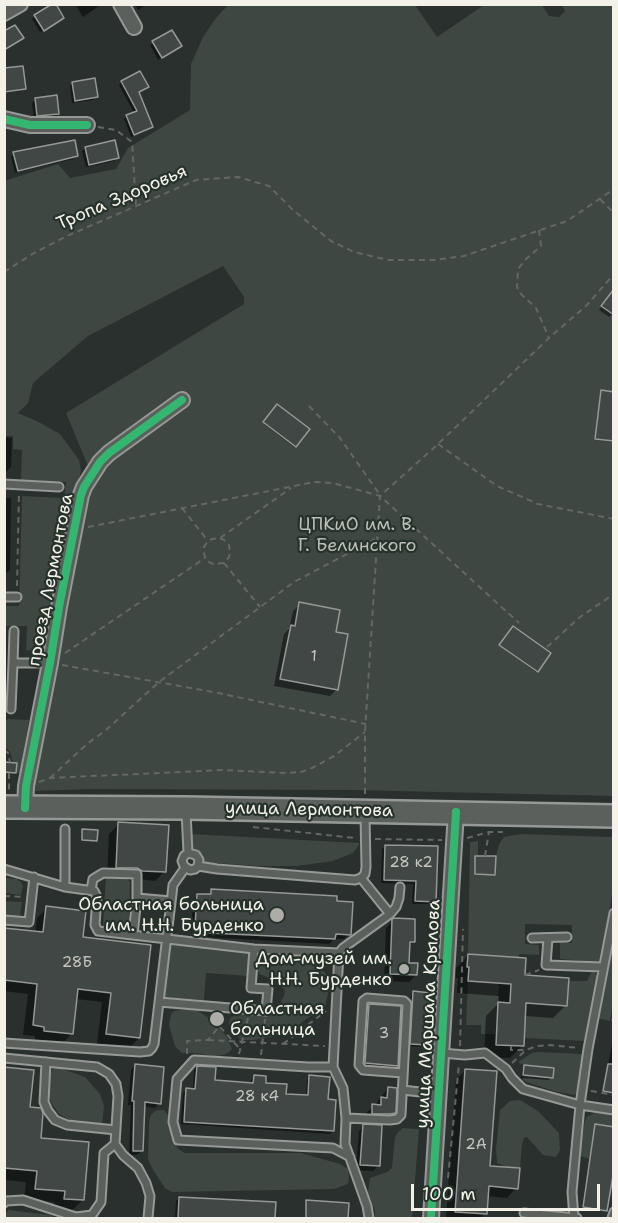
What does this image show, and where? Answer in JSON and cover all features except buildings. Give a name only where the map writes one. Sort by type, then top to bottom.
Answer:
[{"type":"main road","name":"улица Лермонтова","points":[[13,803],[66,813],[365,804],[456,812],[614,816]]},
{"type":"street","points":[[4,13],[20,4]]},
{"type":"street","points":[[121,4],[134,27]]},
{"type":"street","points":[[4,119],[30,125],[87,125]]},
{"type":"street","name":"проезд Лермонтова","points":[[13,803],[26,786],[84,487],[100,462],[182,400]]},
{"type":"street","name":"улица Маршала Крылова","points":[[432,1218],[456,812]]},
{"type":"lane","points":[[4,484],[59,487]]},
{"type":"lane","points":[[4,597],[17,597]]},
{"type":"lane","points":[[11,709],[8,690],[14,663],[14,631]]},
{"type":"lane","points":[[14,663],[50,663]]},
{"type":"lane","points":[[185,868],[192,870],[198,866],[355,880],[361,878],[365,874],[366,867],[365,804]]},
{"type":"lane","points":[[185,868],[183,859],[188,853],[186,808]]},
{"type":"lane","points":[[65,829],[65,886]]},
{"type":"lane","points":[[188,853],[198,857],[198,866]]},
{"type":"lane","points":[[4,1043],[148,1051],[154,1044],[173,885],[185,868]]},
{"type":"lane","points":[[4,869],[65,886],[91,890],[98,897],[96,929],[254,949],[339,953]]},
{"type":"lane","points":[[91,890],[93,879],[103,873],[137,874],[133,934]]},
{"type":"lane","points":[[4,920],[29,922],[33,877]]},
{"type":"lane","points":[[361,878],[390,914]]},
{"type":"lane","points":[[369,1218],[345,1144],[346,1118],[343,1088],[333,1066],[339,953],[390,914],[398,903],[400,887]]},
{"type":"lane","points":[[137,898],[171,902]]},
{"type":"lane","points":[[524,1213],[576,1218],[572,1192],[580,1105],[588,1049],[614,913]]},
{"type":"lane","points":[[532,938],[567,937]]},
{"type":"lane","points":[[548,938],[546,965],[603,967]]},
{"type":"lane","points":[[159,1002],[266,1011],[268,989],[251,988],[254,949]]},
{"type":"lane","points":[[346,1118],[390,1120],[397,1119],[401,1115],[407,1004],[404,1000],[367,998],[363,1001],[359,1065],[363,1070],[403,1073]]},
{"type":"lane","points":[[441,1053],[485,1053],[506,1069],[523,1089],[580,1105],[614,1110]]},
{"type":"lane","points":[[4,1058],[97,1067],[108,1074],[116,1084],[118,1096],[115,1144],[123,1155],[138,1168],[146,1183],[150,1196],[148,1218]]},
{"type":"lane","points":[[333,1066],[308,1067],[194,1060],[177,1079],[173,1122],[178,1140],[333,1148],[350,1157]]},
{"type":"lane","points":[[46,1062],[44,1102],[55,1120],[67,1125],[116,1130]]},
{"type":"lane","points":[[402,1090],[439,1092]]},
{"type":"lane","points":[[4,1203],[23,1200],[76,1217],[92,1215],[101,1202],[104,1153],[115,1144]]},
{"type":"lane","points":[[612,1218],[614,1212]]},
{"type":"path","points":[[87,125],[116,130],[132,142],[136,206]]},
{"type":"path","points":[[600,199],[614,213]]},
{"type":"path","points":[[539,230],[541,246],[521,264],[517,282],[519,291],[538,312],[549,338]]},
{"type":"path","points":[[365,804],[365,732],[380,496],[587,305],[614,274]]},
{"type":"path","points":[[309,406],[340,438],[380,496],[519,623]]},
{"type":"path","points":[[438,444],[486,479],[512,493],[538,504],[614,519]]},
{"type":"path","points":[[74,530],[314,482],[341,485],[380,496]]},
{"type":"path","points":[[17,597],[19,484]]},
{"type":"path","points":[[220,538],[227,542],[230,549],[229,557],[224,563],[210,563],[205,558],[204,547],[208,541],[220,538],[294,486]]},
{"type":"path","points":[[182,507],[208,541]]},
{"type":"path","points":[[50,778],[159,682],[294,582],[378,537]]},
{"type":"path","points":[[50,663],[205,558]]},
{"type":"path","points":[[224,563],[260,607]]},
{"type":"path","points":[[547,647],[580,617],[614,594]]},
{"type":"path","points":[[50,663],[159,682],[366,724]]},
{"type":"path","points":[[26,786],[50,778],[223,770],[301,772],[334,756],[365,732]]},
{"type":"path","points":[[4,750],[8,753],[10,762]]},
{"type":"path","points":[[9,772],[13,803]]},
{"type":"path","points":[[246,826],[365,839],[443,840]]},
{"type":"path","points":[[485,856],[489,832]]},
{"type":"path","points":[[465,838],[489,832],[512,832]]},
{"type":"path","points":[[4,896],[31,898]]},
{"type":"path","points":[[447,1185],[460,1054],[463,922]]},
{"type":"path","points":[[525,975],[537,972],[546,965]]},
{"type":"path","points":[[283,1044],[336,1004]]},
{"type":"path","points":[[208,1040],[233,1008]]},
{"type":"path","points":[[237,1062],[251,1009]]},
{"type":"path","points":[[260,1064],[266,1011]]},
{"type":"path","points":[[612,1021],[614,1016]]},
{"type":"path","points":[[219,1026],[240,1049]]},
{"type":"path","points":[[186,1069],[187,1041],[334,1046]]},
{"type":"path","points":[[511,1046],[511,1050],[526,1050],[550,1045],[588,1049]]},
{"type":"path","points":[[506,1069],[526,1050]]},
{"type":"path","points":[[582,1090],[614,1095]]},
{"type":"green space","name":"ЦПКиО им. В. Г. Белинского","points":[[228,5],[415,5],[437,37],[484,5],[542,5],[549,16],[559,17],[565,11],[562,5],[613,5],[613,796],[352,790],[92,789],[34,791],[62,614],[93,478],[66,413],[244,304],[244,297],[223,266],[88,336],[33,383],[28,403],[18,413],[60,434],[79,460],[81,471],[66,532],[45,652],[26,650],[27,626],[4,626],[5,606],[19,606],[22,496],[64,498],[66,482],[21,480],[22,450],[13,449],[13,436],[5,436],[4,181],[58,164],[70,178],[116,169],[128,148],[190,110],[191,64],[203,37]]},
{"type":"green space","points":[[8,719],[29,720],[20,773],[16,773],[16,763],[13,762],[10,752],[5,747],[5,722]]},
{"type":"green space","points":[[191,834],[359,843],[359,845],[353,853],[333,861],[297,866],[257,866],[201,862],[197,851],[191,849]]},
{"type":"green space","points":[[521,834],[613,837],[613,889],[601,959],[598,962],[560,959],[560,942],[572,943],[572,925],[525,924],[525,944],[539,945],[539,955],[519,954],[519,957],[468,954],[470,842],[478,841],[475,874],[495,875],[499,844],[504,837]]},
{"type":"green space","points":[[106,877],[126,878],[130,882],[129,927],[103,926]]},
{"type":"green space","points":[[5,878],[17,879],[21,882],[23,886],[21,895],[5,893]]},
{"type":"green space","points":[[4,901],[22,902],[20,916],[5,916]]},
{"type":"green space","points":[[613,926],[613,1002],[610,1021],[597,1018]]},
{"type":"green space","points":[[167,945],[250,951],[248,976],[206,973],[204,1000],[163,997]]},
{"type":"green space","points":[[299,957],[313,960],[326,974],[329,989],[325,1007],[290,1033],[254,1040],[241,1040],[229,1027],[231,1017],[266,1014],[278,1007],[284,996],[285,991],[278,982],[260,974],[257,970],[261,962]]},
{"type":"green space","points":[[592,971],[597,976],[597,984],[585,1041],[524,1038],[526,1003],[567,1006],[568,981],[587,981]]},
{"type":"green space","points":[[468,981],[499,983],[496,1034],[481,1034],[481,1025],[466,1025]]},
{"type":"green space","points":[[181,1010],[197,1010],[214,1022],[227,1037],[232,1049],[223,1055],[214,1056],[182,1053],[175,1046],[169,1025],[171,1014]]},
{"type":"green space","points":[[537,1052],[583,1054],[575,1095],[557,1092],[523,1079],[523,1075],[553,1078],[554,1068],[524,1065],[518,1062]]},
{"type":"green space","points":[[58,1067],[85,1077],[100,1094],[104,1106],[102,1125],[73,1122],[59,1114],[49,1097],[49,1075],[53,1069]]},
{"type":"green space","points":[[520,1100],[538,1111],[559,1133],[560,1150],[556,1157],[543,1155],[527,1137],[524,1138],[522,1145],[520,1168],[506,1167],[497,1163],[500,1110],[510,1101]]},
{"type":"green space","points":[[164,1110],[170,1118],[177,1148],[185,1153],[301,1153],[340,1164],[348,1169],[348,1184],[334,1189],[172,1192],[165,1188],[148,1159],[149,1121],[151,1115]]},
{"type":"green space","points":[[597,1112],[613,1115],[613,1127],[590,1159],[579,1155],[585,1120]]},
{"type":"green space","points":[[403,1128],[419,1129],[412,1218],[375,1218],[375,1211],[368,1192],[370,1178],[392,1168],[395,1137]]},
{"type":"green space","points":[[8,1210],[50,1215],[55,1218],[5,1218]]},
{"type":"cycle path","points":[[4,119],[30,125],[87,125]]},
{"type":"cycle path","points":[[25,808],[26,786],[84,487],[100,462],[109,453],[182,400]]},
{"type":"cycle path","points":[[431,1218],[456,812]]},
{"type":"place","name":"Областная больница им. Н.Н. Бурденко","points":[[277,915]]},
{"type":"place","name":"Дом-музей им. Н.Н. Бурденко","points":[[404,969]]},
{"type":"place","name":"Областная больница","points":[[217,1019]]}]
